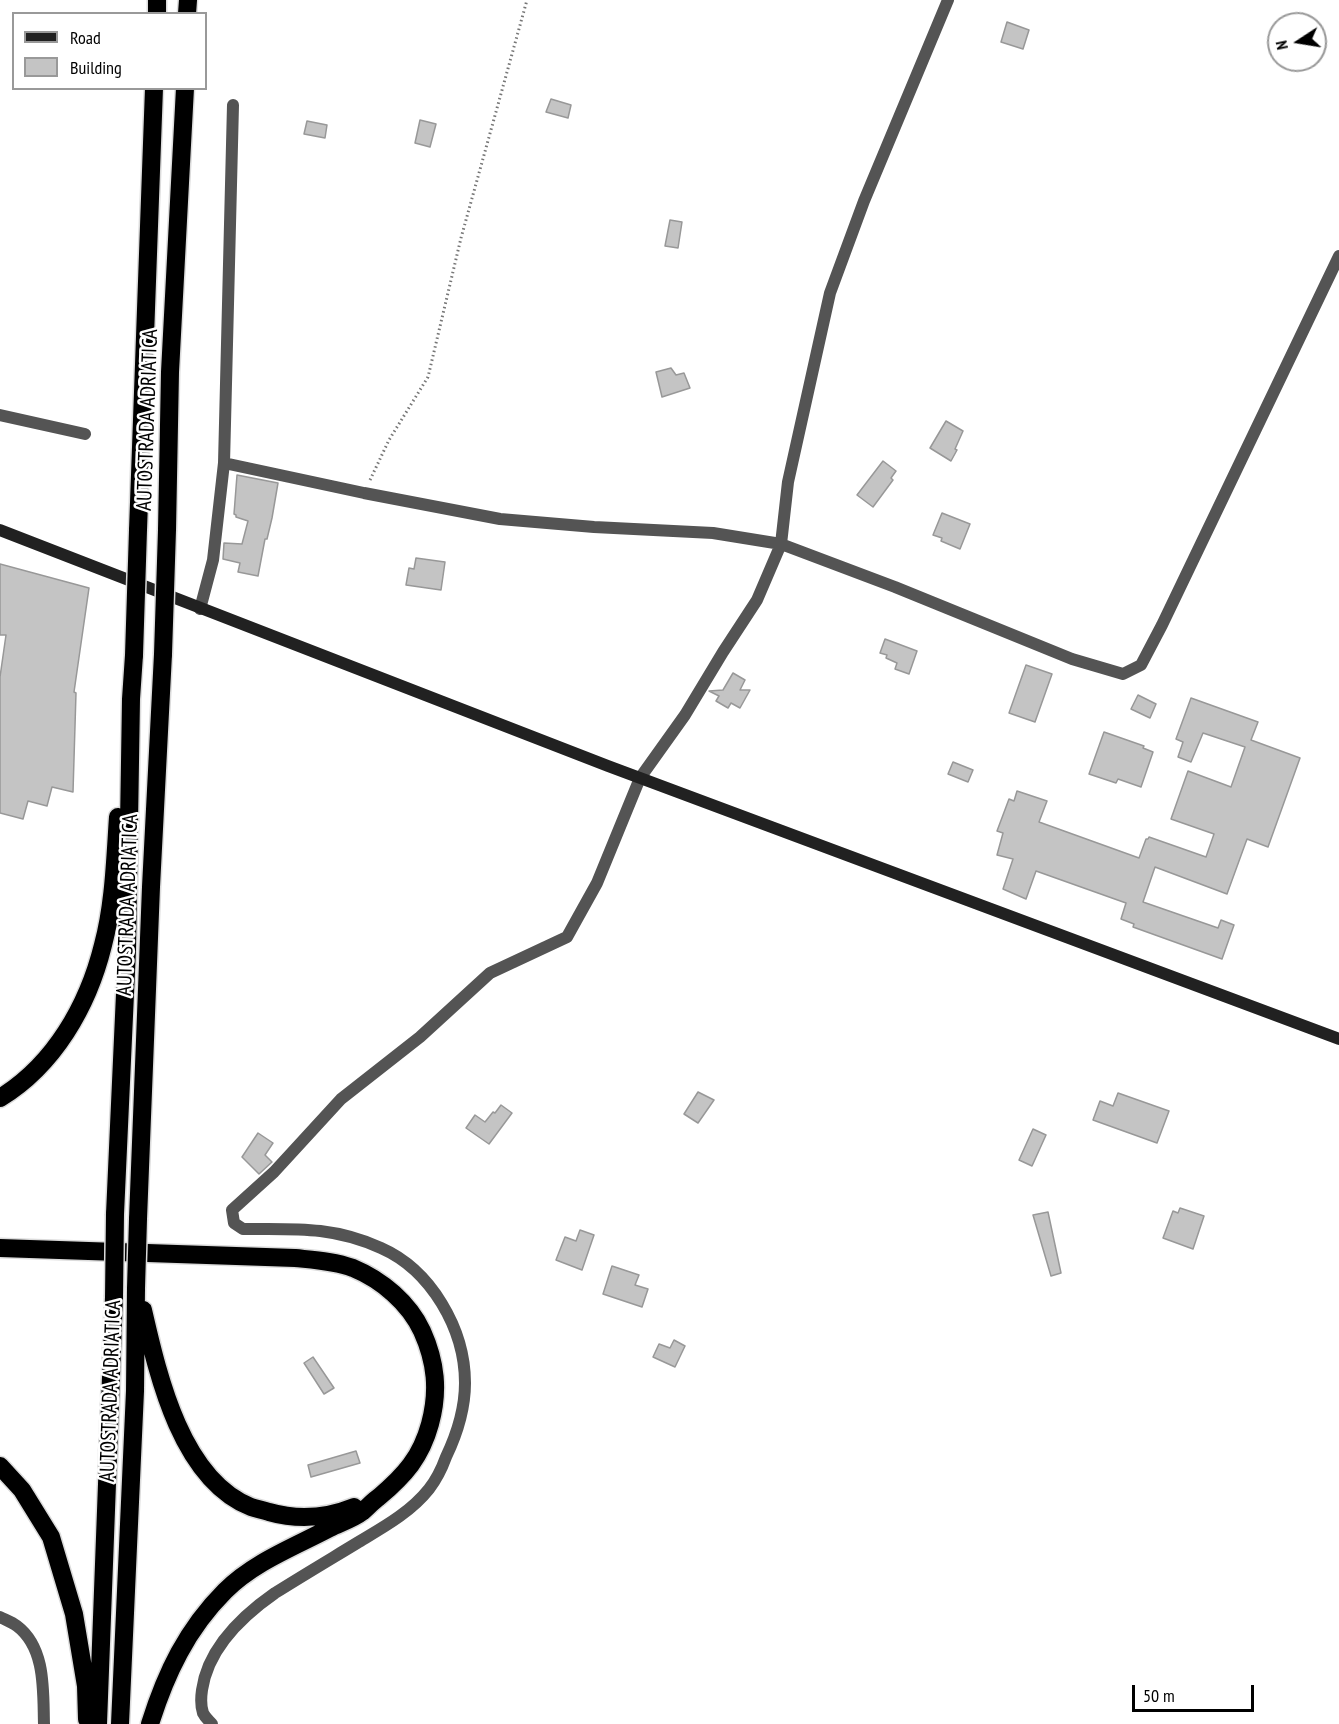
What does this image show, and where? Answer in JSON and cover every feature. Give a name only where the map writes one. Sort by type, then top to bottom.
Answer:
[{"type":"highway","name":"AUTOSTRADA ADRIATICA","points":[[98,1724],[115,1214],[127,950],[131,699],[154,90]]},
{"type":"highway","name":"AUTOSTRADA ADRIATICA","points":[[120,1724],[135,1391],[138,1219],[163,654],[170,372],[185,90]]},
{"type":"highway","points":[[0,1098],[33,1073],[49,1056],[76,1015],[100,955],[112,896],[123,743],[131,699]]},
{"type":"highway","points":[[0,1248],[295,1258],[338,1264],[353,1268],[387,1288],[410,1311],[429,1347],[436,1389],[434,1411],[419,1453],[409,1469],[361,1513],[271,1558],[248,1572],[226,1591],[185,1641],[167,1674],[150,1724]]},
{"type":"highway","points":[[136,1288],[167,1399],[177,1425],[194,1455],[215,1483],[250,1506],[277,1514],[304,1518],[349,1509],[380,1496]]},
{"type":"highway","points":[[0,1467],[22,1490],[51,1537],[74,1614],[86,1686],[87,1724]]},
{"type":"main road","points":[[0,530],[640,778],[1339,1040]]},
{"type":"street","points":[[212,1724],[204,1715],[201,1697],[203,1683],[215,1654],[227,1637],[257,1605],[390,1522],[412,1507],[430,1488],[454,1440],[465,1384],[463,1354],[453,1326],[435,1292],[409,1264],[383,1248],[334,1232],[310,1229],[243,1229],[234,1223],[232,1210],[274,1172],[341,1099],[420,1037],[490,973],[567,937],[597,883],[640,778],[685,715],[758,600],[781,544],[788,482],[830,293],[864,201],[948,0]]},
{"type":"street","points":[[200,609],[213,560],[224,463],[233,105]]},
{"type":"street","points":[[224,463],[500,519],[594,527],[713,533],[781,544],[1072,658],[1123,674],[1141,665],[1162,625],[1339,256]]},
{"type":"street","points":[[0,415],[85,434]]},
{"type":"street","points":[[0,1617],[16,1625],[27,1635],[35,1648],[42,1676],[44,1724]]},
{"type":"path","points":[[364,493],[389,440],[428,376],[465,227],[527,0]]},
{"type":"building","points":[[1007,22],[1029,30],[1023,49],[1001,42]]},
{"type":"building","points":[[551,99],[571,105],[568,118],[546,112]]},
{"type":"building","points":[[420,120],[436,124],[430,147],[415,143]]},
{"type":"building","points":[[307,121],[327,125],[325,138],[304,134]]},
{"type":"building","points":[[670,220],[682,222],[678,248],[665,246]]},
{"type":"building","points":[[671,368],[676,375],[684,373],[690,388],[662,397],[656,372]]},
{"type":"building","points":[[946,421],[963,431],[951,461],[930,448]]},
{"type":"building","points":[[883,461],[896,471],[891,478],[893,480],[873,507],[857,495]]},
{"type":"building","points":[[237,475],[278,483],[258,576],[238,572],[240,563],[223,559],[224,543],[242,544],[248,521],[234,514]]},
{"type":"building","points":[[942,513],[970,524],[960,549],[933,535]]},
{"type":"building","points":[[416,558],[445,562],[441,590],[406,585],[409,568],[414,569]]},
{"type":"building","points":[[0,564],[89,588],[74,692],[76,693],[73,792],[52,787],[47,806],[28,801],[23,819],[0,813],[0,677],[6,635],[0,635]]},
{"type":"building","points":[[885,639],[917,651],[909,674],[895,669],[897,663],[886,658],[887,655],[880,653]]},
{"type":"building","points":[[1026,665],[1052,674],[1035,722],[1009,713]]},
{"type":"building","points":[[733,673],[745,680],[740,690],[750,690],[740,708],[731,703],[728,708],[716,701],[719,696],[709,691],[723,690]]},
{"type":"building","points":[[1138,695],[1156,704],[1150,718],[1131,709]]},
{"type":"building","points":[[1191,698],[1258,722],[1251,740],[1300,758],[1268,847],[1247,839],[1227,894],[1155,867],[1143,902],[1218,928],[1221,920],[1234,925],[1222,959],[1133,927],[1134,924],[1121,919],[1126,903],[1036,871],[1026,899],[1003,889],[1013,859],[997,855],[1003,833],[997,831],[1009,799],[1014,801],[1017,791],[1047,801],[1039,822],[1139,858],[1146,839],[1149,837],[1206,857],[1214,834],[1171,819],[1188,771],[1231,787],[1245,747],[1203,733],[1191,762],[1178,757],[1183,742],[1176,739]]},
{"type":"building","points":[[1104,732],[1144,746],[1143,748],[1153,752],[1141,787],[1118,779],[1116,783],[1089,774]]},
{"type":"building","points":[[953,762],[973,770],[968,782],[948,774]]},
{"type":"building","points":[[698,1092],[714,1100],[698,1123],[684,1114]]},
{"type":"building","points":[[1118,1093],[1169,1111],[1157,1143],[1093,1120],[1100,1101],[1113,1106]]},
{"type":"building","points":[[501,1105],[512,1113],[489,1144],[466,1128],[475,1115],[485,1122]]},
{"type":"building","points":[[1033,1129],[1046,1135],[1032,1166],[1019,1160]]},
{"type":"building","points":[[258,1133],[273,1143],[265,1155],[272,1162],[259,1174],[242,1157]]},
{"type":"building","points":[[1180,1208],[1204,1216],[1193,1249],[1163,1238],[1173,1211],[1178,1213]]},
{"type":"building","points":[[1048,1212],[1061,1273],[1051,1276],[1033,1215]]},
{"type":"building","points":[[580,1230],[594,1235],[582,1270],[556,1260],[565,1237],[576,1241]]},
{"type":"building","points":[[612,1266],[639,1275],[635,1285],[648,1289],[642,1307],[603,1294]]},
{"type":"building","points":[[674,1340],[685,1346],[675,1367],[653,1357],[659,1344],[670,1348]]},
{"type":"building","points":[[313,1357],[334,1388],[324,1394],[304,1363]]},
{"type":"building","points":[[356,1451],[360,1463],[311,1477],[308,1465]]}]
